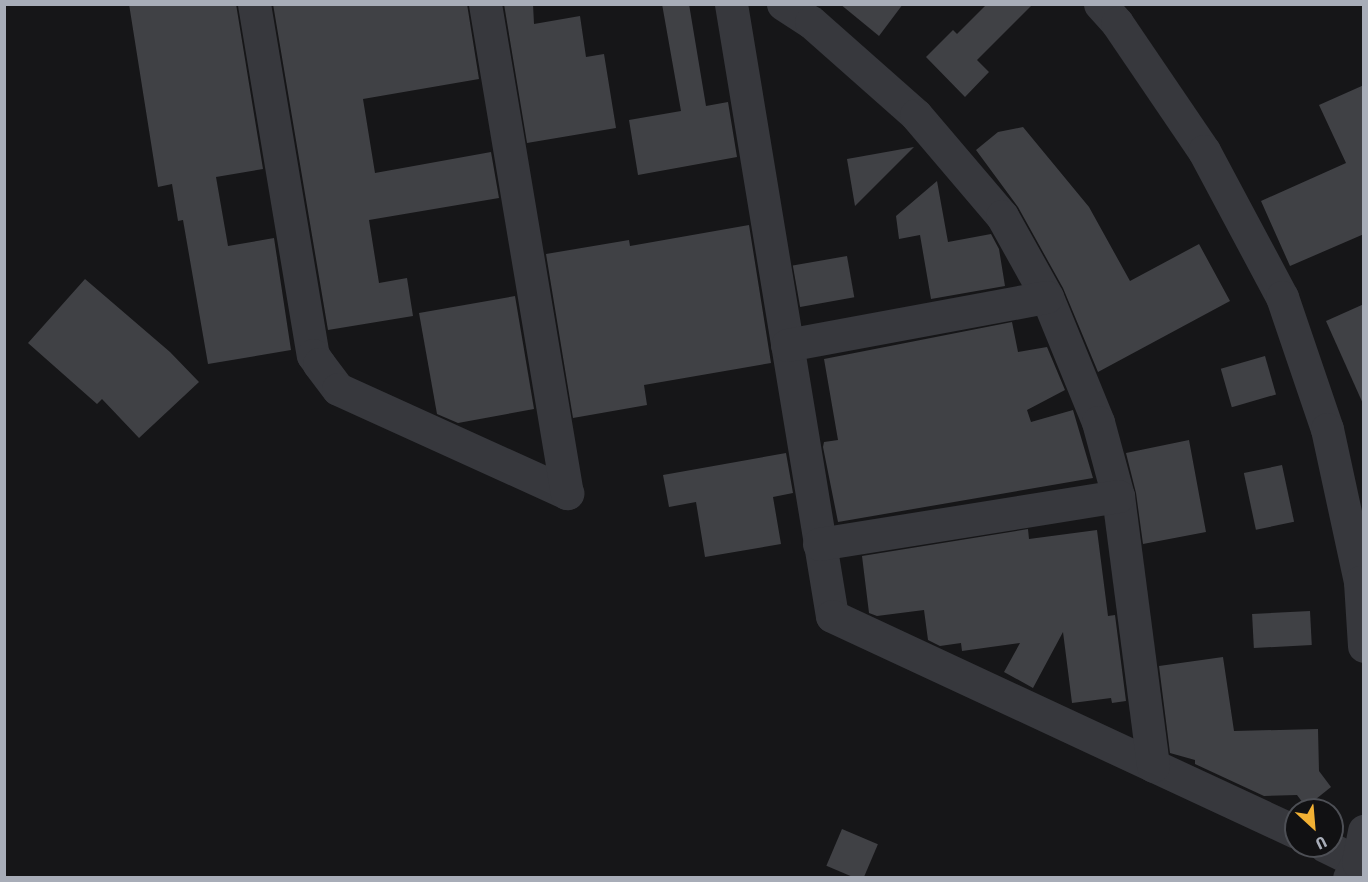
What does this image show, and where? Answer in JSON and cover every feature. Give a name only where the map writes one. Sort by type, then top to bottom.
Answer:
[{"type":"street","points":[[254,4],[313,355],[338,389],[567,493],[485,4]]},
{"type":"street","points":[[730,4],[832,616],[1284,826]]},
{"type":"street","points":[[783,4],[810,22],[916,115],[1002,216],[1047,297],[1098,422],[1118,496],[1154,766]]},
{"type":"street","points":[[1100,4],[1117,22],[1204,151],[1282,297],[1327,429],[1360,582],[1364,646]]},
{"type":"street","points":[[787,345],[1047,297]]},
{"type":"street","points":[[819,544],[1118,496]]},
{"type":"building","points":[[129,4],[236,4],[263,169],[216,177],[228,246],[274,238],[291,350],[208,364],[183,220],[178,221],[172,184],[158,187]]},
{"type":"building","points":[[273,4],[467,4],[479,79],[363,99],[375,173],[491,152],[499,198],[369,220],[379,283],[407,278],[413,316],[328,330]]},
{"type":"building","points":[[504,4],[533,4],[534,24],[580,16],[586,57],[604,54],[616,128],[527,143]]},
{"type":"building","points":[[662,4],[689,4],[706,106],[728,102],[737,157],[638,175],[629,120],[681,111]]},
{"type":"building","points":[[840,4],[903,4],[879,36]]},
{"type":"building","points":[[987,4],[1033,4],[977,60],[989,72],[965,97],[926,57],[953,30],[957,34]]},
{"type":"building","points":[[1364,85],[1364,234],[1290,266],[1261,201],[1346,163],[1319,105]]},
{"type":"building","points":[[1023,127],[1089,207],[1130,281],[1199,244],[1230,301],[1098,372],[1063,288],[1018,207],[976,150],[998,132]]},
{"type":"building","points":[[914,147],[855,206],[847,159]]},
{"type":"building","points":[[937,181],[948,242],[991,234],[999,249],[1005,286],[931,299],[920,235],[899,239],[896,216]]},
{"type":"building","points":[[749,225],[771,363],[644,385],[647,405],[573,418],[546,254],[629,240],[630,246]]},
{"type":"building","points":[[847,256],[854,297],[800,307],[793,266]]},
{"type":"building","points":[[85,279],[170,352],[199,382],[139,438],[102,399],[97,404],[28,343]]},
{"type":"building","points":[[515,296],[534,409],[458,423],[437,414],[419,313]]},
{"type":"building","points":[[1364,304],[1364,406],[1326,321]]},
{"type":"building","points":[[1012,322],[1018,352],[1047,347],[1065,390],[1027,410],[1031,422],[1073,410],[1093,478],[838,522],[823,447],[824,442],[838,440],[824,359]]},
{"type":"building","points":[[1265,356],[1276,394],[1232,407],[1221,369]]},
{"type":"building","points":[[1189,440],[1206,532],[1143,544],[1136,493],[1126,453]]},
{"type":"building","points":[[786,453],[793,493],[773,497],[781,544],[705,557],[696,502],[669,507],[663,475]]},
{"type":"building","points":[[1282,465],[1294,522],[1256,530],[1244,473]]},
{"type":"building","points":[[1028,529],[1029,539],[1097,530],[1108,616],[1115,615],[1126,701],[1112,703],[1111,698],[1072,703],[1063,632],[1033,688],[1004,672],[1020,643],[962,651],[961,643],[940,646],[928,640],[924,610],[877,616],[869,613],[862,556]]},
{"type":"building","points":[[1310,611],[1312,645],[1254,648],[1252,614]]},
{"type":"building","points":[[1223,657],[1234,731],[1318,729],[1319,771],[1331,787],[1317,798],[1299,798],[1297,795],[1264,796],[1195,764],[1195,760],[1170,753],[1159,666]]},
{"type":"building","points":[[842,829],[878,844],[864,878],[855,878],[826,866]]}]
